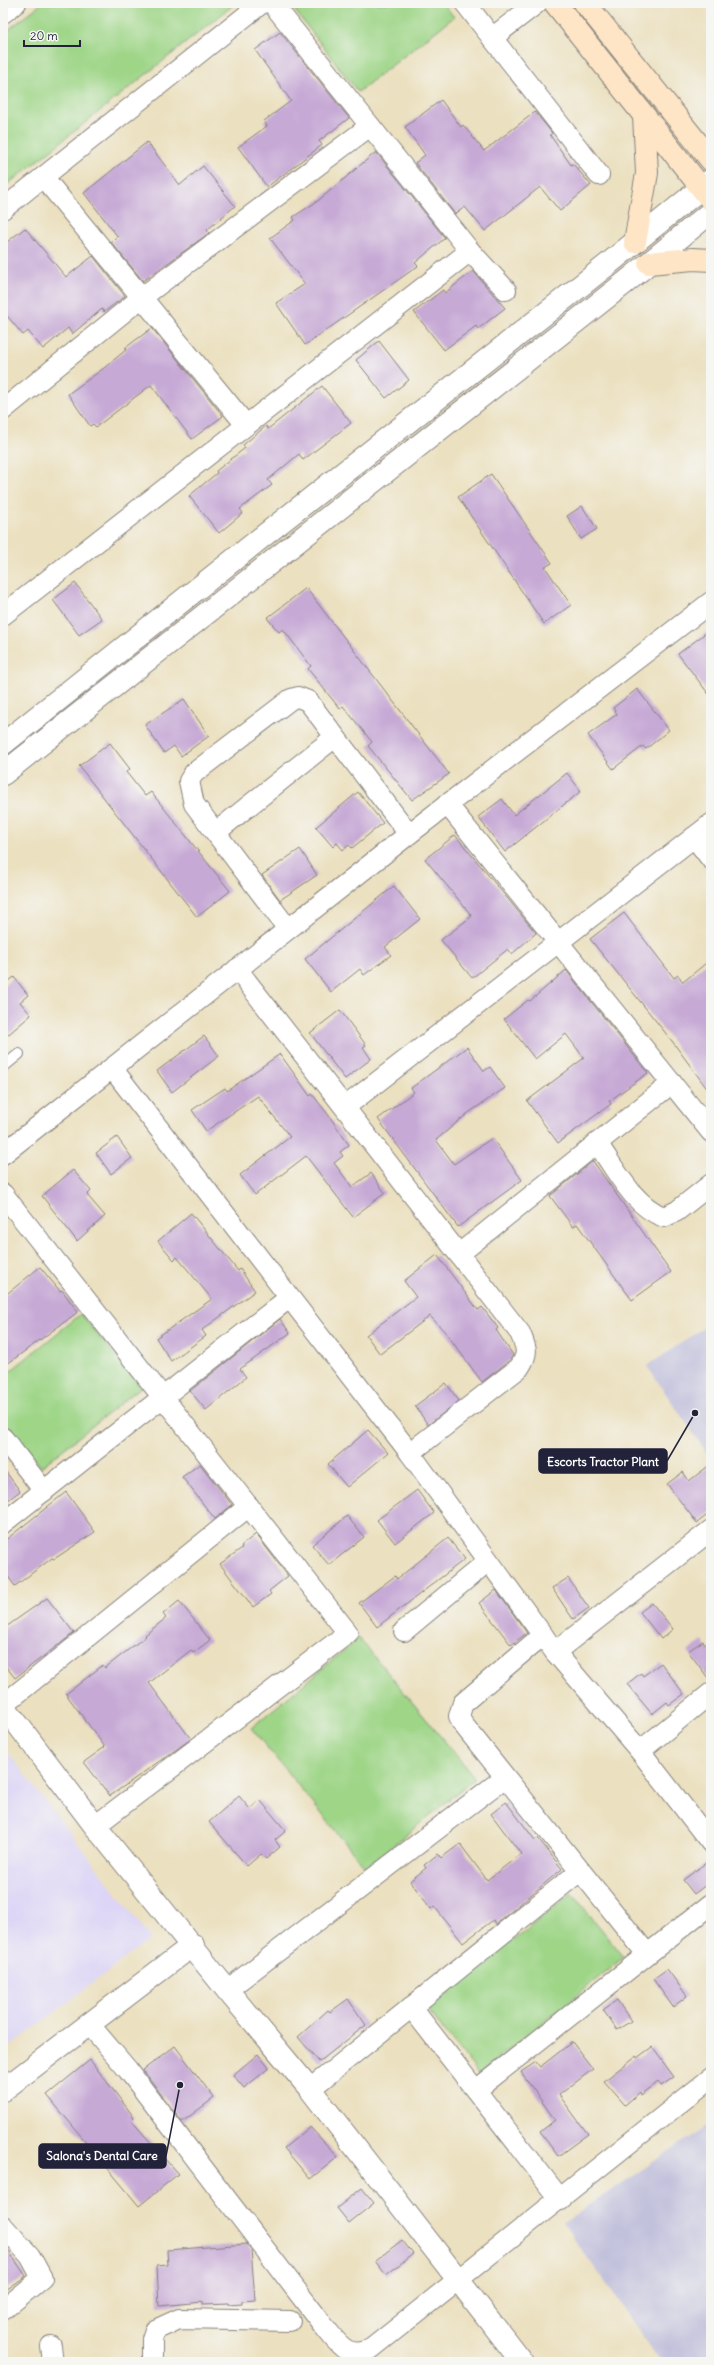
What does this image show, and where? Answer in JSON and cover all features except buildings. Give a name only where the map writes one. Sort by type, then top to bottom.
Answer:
[{"type":"main road","points":[[554,3],[644,116],[708,189]]},
{"type":"main road","points":[[585,3],[711,160]]},
{"type":"main road","points":[[635,242],[646,173],[644,116]]},
{"type":"main road","points":[[649,263],[693,258],[711,260]]},
{"type":"street","points":[[3,13],[16,3]]},
{"type":"street","points":[[3,209],[44,178],[262,3]]},
{"type":"street","points":[[272,3],[470,251],[506,290]]},
{"type":"street","points":[[465,3],[599,175]]},
{"type":"street","points":[[492,38],[536,3]]},
{"type":"street","points":[[3,410],[141,298],[370,126]]},
{"type":"street","points":[[44,178],[246,425]]},
{"type":"street","points":[[3,744],[635,242],[708,189]]},
{"type":"street","points":[[3,774],[612,294],[711,212]]},
{"type":"street","points":[[3,615],[470,251]]},
{"type":"street","points":[[597,273],[612,294]]},
{"type":"street","points":[[425,408],[440,429]]},
{"type":"street","points":[[3,1154],[447,804],[711,602]]},
{"type":"street","points":[[288,929],[194,804],[190,793],[189,782],[194,773],[291,699],[298,697],[308,701],[409,834]]},
{"type":"street","points":[[216,832],[335,737]]},
{"type":"street","points":[[447,804],[711,1132]]},
{"type":"street","points":[[345,1107],[711,824]]},
{"type":"street","points":[[694,837],[711,859]]},
{"type":"street","points":[[237,970],[520,1333],[525,1345],[526,1356],[519,1368],[410,1453]]},
{"type":"street","points":[[112,1068],[410,1453],[555,1652],[640,1751],[711,1843]]},
{"type":"street","points":[[459,1254],[672,1083]]},
{"type":"street","points":[[597,1143],[640,1202],[651,1212],[664,1217],[677,1211],[711,1184]]},
{"type":"street","points":[[3,1194],[348,1633],[95,1826]]},
{"type":"street","points":[[3,1523],[289,1298]]},
{"type":"street","points":[[3,1438],[44,1491]]},
{"type":"street","points":[[249,1506],[3,1705],[95,1826],[193,1945],[227,1990],[310,2089],[522,2362]]},
{"type":"street","points":[[555,1652],[711,1530]]},
{"type":"street","points":[[404,1630],[488,1561]]},
{"type":"street","points":[[543,1635],[463,1703],[459,1716],[462,1723],[504,1778],[648,1954]]},
{"type":"street","points":[[640,1751],[711,1693]]},
{"type":"street","points":[[227,1990],[504,1778]]},
{"type":"street","points":[[310,2089],[580,1871]]},
{"type":"street","points":[[476,2090],[711,1904]]},
{"type":"street","points":[[3,2090],[193,1945]]},
{"type":"street","points":[[411,2007],[561,2200]]},
{"type":"street","points":[[89,2024],[128,2070],[343,2348],[350,2353],[360,2354],[371,2349],[561,2200],[711,2078]]},
{"type":"street","points":[[3,2226],[30,2256],[42,2278],[3,2310]]},
{"type":"street","points":[[152,2362],[152,2339],[155,2330],[179,2319],[290,2321]]},
{"type":"lane","points":[[3,1067],[19,1054]]},
{"type":"shaded area","points":[[711,1323],[711,1459],[647,1366]]},
{"type":"shaded area","points":[[3,1746],[151,1938],[3,2052]]},
{"type":"shaded area","points":[[711,2123],[711,2362],[661,2362],[563,2223]]},
{"type":"green space","points":[[42,3],[236,3],[3,188],[3,34]]},
{"type":"green space","points":[[289,3],[443,3],[454,17],[358,92]]},
{"type":"green space","points":[[81,1314],[141,1387],[41,1467],[3,1419],[3,1377]]},
{"type":"green space","points":[[359,1638],[475,1778],[366,1868],[251,1728]]},
{"type":"green space","points":[[572,1893],[624,1957],[479,2074],[427,2010]]},
{"type":"place","name":"Escorts Tractor Plant","points":[[695,1413]]},
{"type":"place","name":"Salona's Dental Care","points":[[180,2085]]}]
